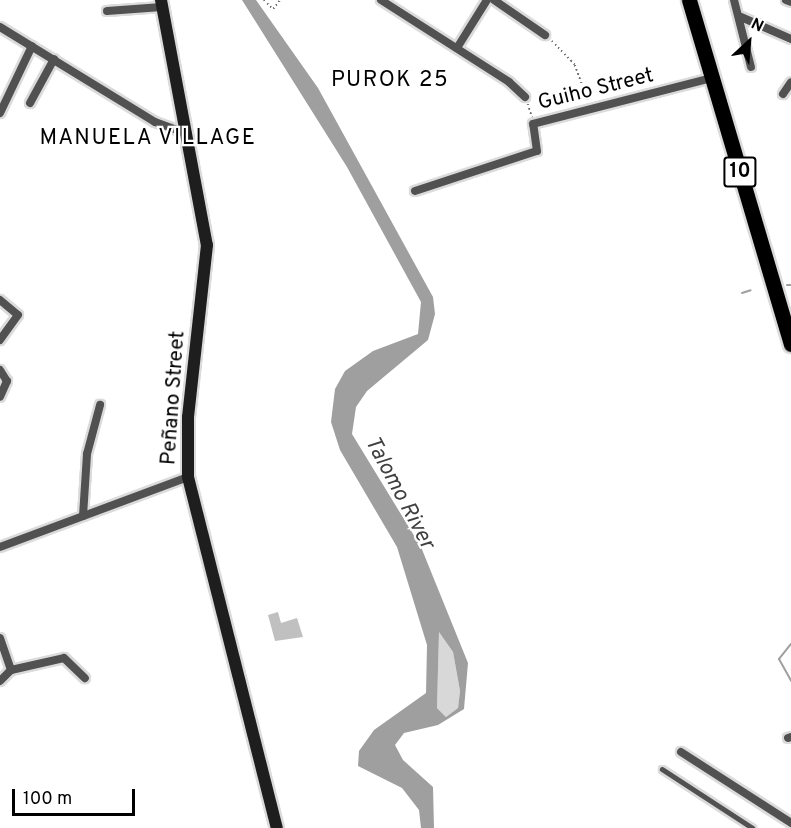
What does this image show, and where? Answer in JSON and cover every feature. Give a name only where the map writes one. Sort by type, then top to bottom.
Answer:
[{"type":"highway","name":"10","points":[[689,0],[791,344]]},
{"type":"street","points":[[457,48],[487,0]]},
{"type":"street","points":[[494,0],[545,35]]},
{"type":"street","points":[[734,0],[741,17],[751,67]]},
{"type":"street","points":[[786,0],[791,2]]},
{"type":"street","points":[[383,1],[457,48],[525,97]]},
{"type":"street","points":[[107,10],[162,3]]},
{"type":"street","name":"Peñano Street","points":[[162,3],[207,245],[188,417],[188,477],[277,828]]},
{"type":"street","points":[[741,17],[791,39]]},
{"type":"street","points":[[0,27],[155,122],[188,135]]},
{"type":"street","points":[[0,113],[32,46]]},
{"type":"street","points":[[30,103],[54,59]]},
{"type":"street","name":"Guiho Street","points":[[415,191],[537,151],[533,124],[712,78]]},
{"type":"street","points":[[783,94],[791,82]]},
{"type":"street","points":[[0,300],[18,315],[0,340]]},
{"type":"street","points":[[0,370],[7,381],[0,397]]},
{"type":"street","points":[[83,516],[87,454],[100,405]]},
{"type":"street","points":[[0,547],[188,477]]},
{"type":"street","points":[[0,638],[10,670]]},
{"type":"street","points":[[0,681],[10,670],[64,658],[85,678]]},
{"type":"street","points":[[681,752],[791,823]]},
{"type":"lane","points":[[662,769],[753,828]]},
{"type":"path","points":[[264,0],[273,9],[280,0]]},
{"type":"path","points":[[545,35],[575,65],[590,109]]},
{"type":"path","points":[[525,97],[533,124]]},
{"type":"shaded area","points":[[242,0],[256,0],[318,88],[433,297],[435,314],[428,340],[367,391],[356,407],[352,434],[421,547],[468,663],[464,709],[438,725],[404,733],[395,745],[403,760],[433,787],[434,828],[421,828],[419,810],[402,788],[358,766],[359,751],[374,730],[426,693],[427,645],[397,547],[340,450],[331,422],[335,389],[345,371],[373,351],[418,334],[421,302],[347,167]],"holes":[[[439,632],[453,652],[460,691],[458,708],[446,717],[437,708]]]},
{"type":"shaded area","points":[[439,632],[453,652],[460,691],[458,708],[446,717],[437,708]]},
{"type":"building","points":[[278,612],[281,623],[297,618],[303,637],[275,641],[268,615]]},
{"type":"waterway","points":[[742,293],[751,290]]},
{"type":"waterway","points":[[791,644],[779,659],[791,681]]},
{"type":"district","name":"PUROK 25","points":[[390,81]]},
{"type":"district","name":"MANUELA VILLAGE","points":[[148,139]]},
{"type":"water label","name":"Talomo River","points":[[399,493]]}]
